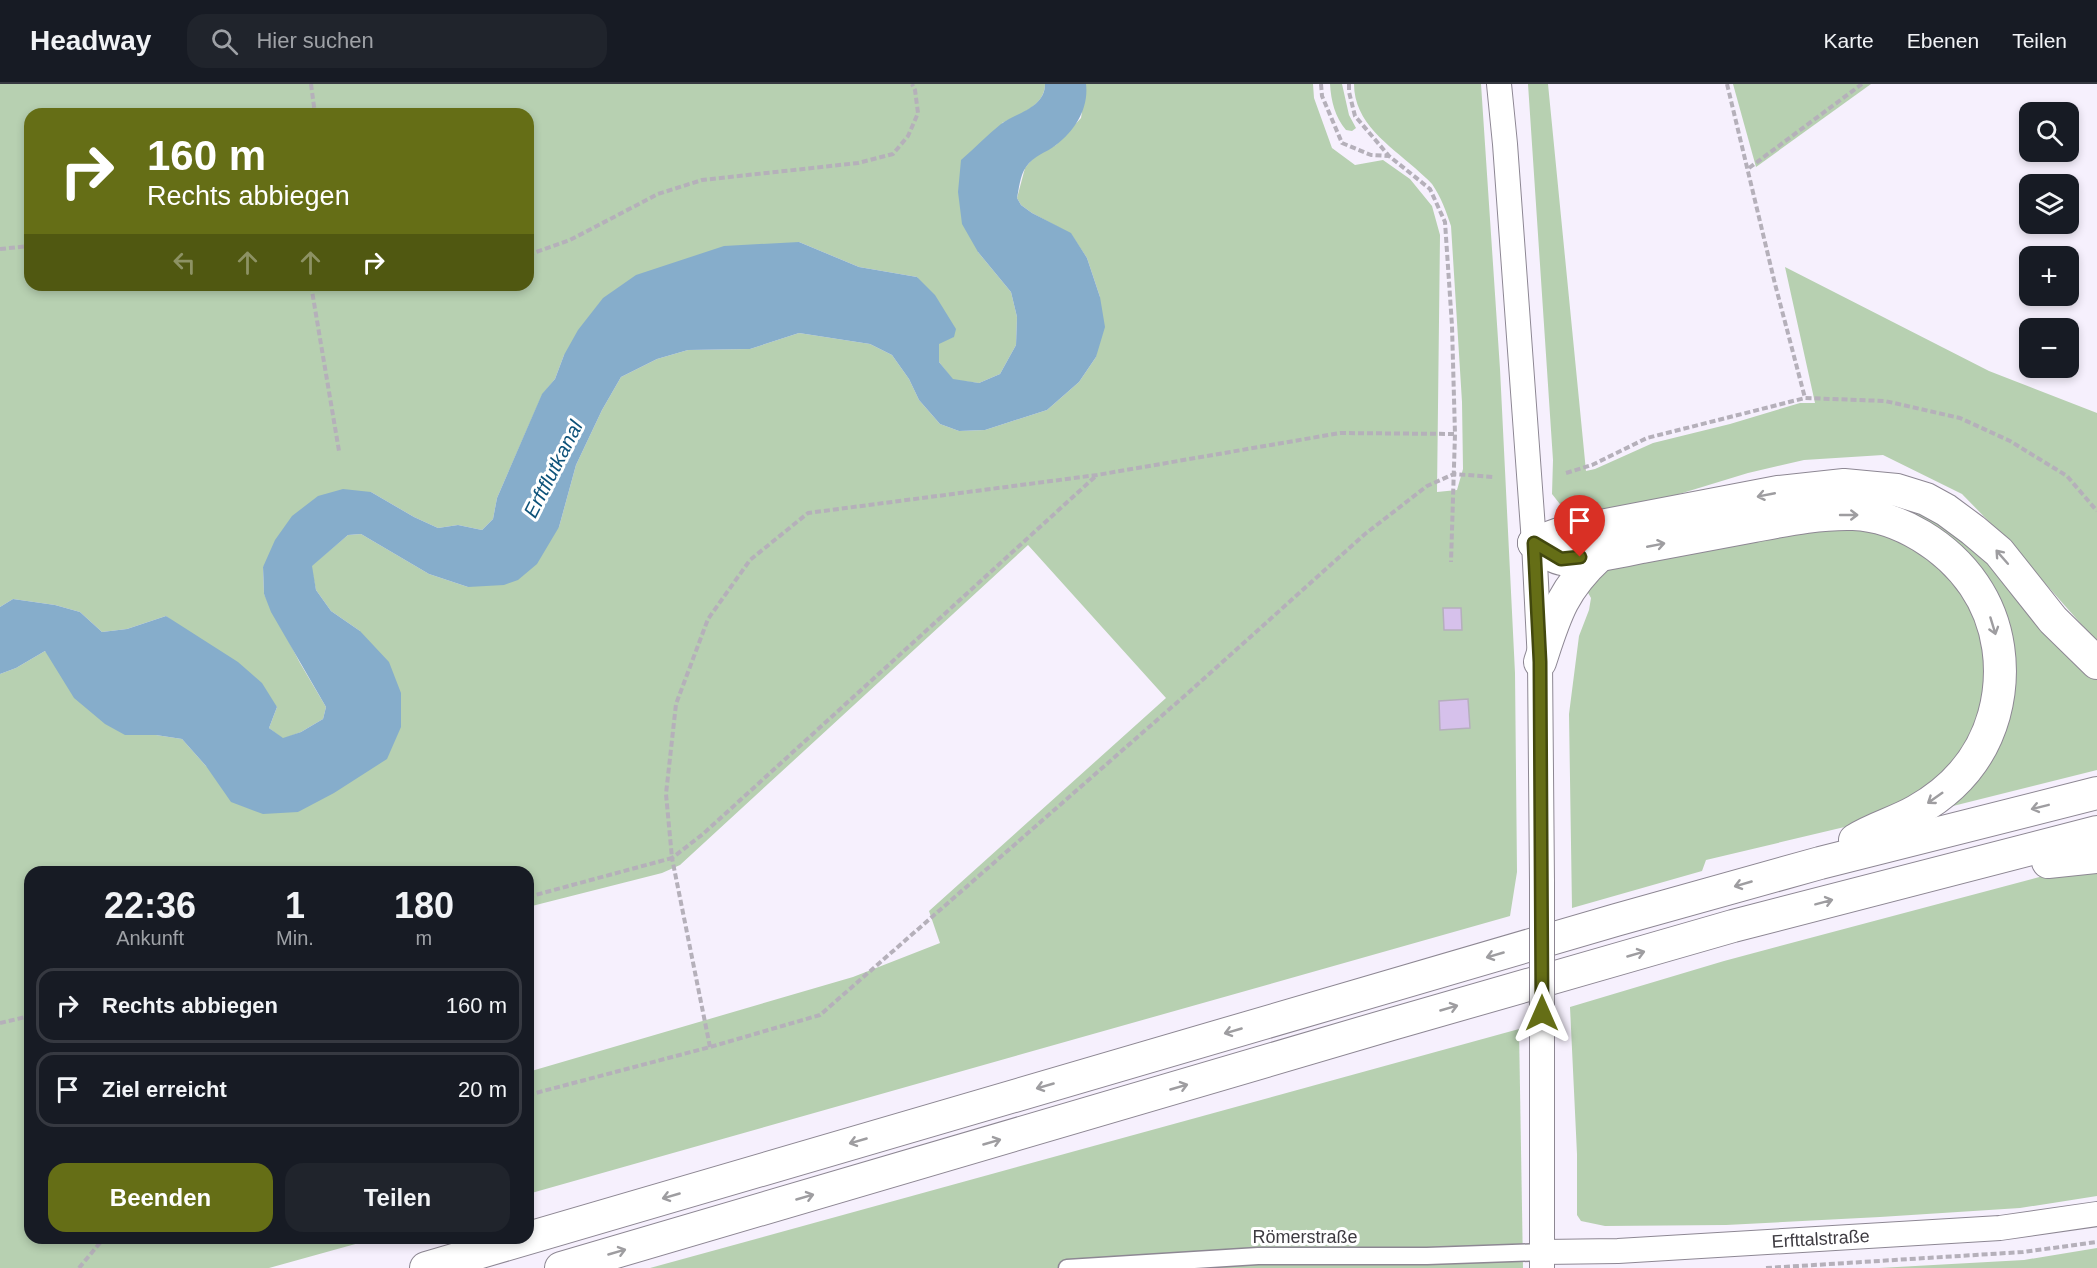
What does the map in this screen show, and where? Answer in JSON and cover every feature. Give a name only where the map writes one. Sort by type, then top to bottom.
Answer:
[{"type":"highway","points":[[1534,543],[1559,534],[1778,492],[1844,485],[1897,490],[1926,499],[1946,510],[1999,552],[2053,620],[2097,663]]},
{"type":"highway","points":[[1534,543],[1561,559],[1599,556],[1798,518],[1854,514],[1881,519],[1909,530],[1933,543],[1965,572],[1985,604],[1999,648],[2001,674],[1998,700],[1992,723],[1979,752],[1960,778],[1940,795],[1916,811],[1861,837],[1820,863]]},
{"type":"highway","points":[[1540,662],[1562,600],[1582,571],[1599,556]]},
{"type":"highway","points":[[534,1236],[1582,930],[1820,863],[2097,793]]},
{"type":"highway","points":[[561,1268],[1733,926],[2097,832]]},
{"type":"highway","points":[[1978,862],[2047,862],[2097,857]]},
{"type":"highway","points":[[426,1268],[508,1244]]},
{"type":"main road","points":[[1499,84],[1534,543],[1540,662],[1542,1260]]},
{"type":"main road","name":"Erfttalstraße","points":[[1542,1260],[1618,1251],[2000,1228],[2097,1214]]},
{"type":"street","name":"Römerstraße","points":[[1067,1268],[1258,1256],[1427,1256],[1542,1260]]},
{"type":"path","points":[[310,84],[314,108]]},
{"type":"path","points":[[534,253],[570,240],[658,194],[702,180],[858,163],[893,154],[908,136],[918,113],[912,84]]},
{"type":"path","points":[[1321,84],[1322,96],[1341,143],[1371,155],[1389,156]]},
{"type":"path","points":[[1349,84],[1355,116],[1389,156],[1430,189],[1445,222],[1452,315],[1455,434],[1451,562]]},
{"type":"path","points":[[1727,84],[1805,398]]},
{"type":"path","points":[[1749,168],[1862,84]]},
{"type":"path","points":[[0,249],[24,247]]},
{"type":"path","points":[[312,291],[339,451]]},
{"type":"path","points":[[1566,473],[1592,465],[1647,438],[1805,398],[1885,401],[1960,418],[2010,441],[2067,476],[2097,511]]},
{"type":"path","points":[[710,1047],[672,858],[666,794],[676,704],[708,620],[750,560],[808,513],[1097,474],[1340,433],[1455,434]]},
{"type":"path","points":[[534,895],[672,858],[703,834],[1097,474]]},
{"type":"path","points":[[534,1093],[820,1015],[1189,692],[1365,534],[1427,486],[1454,474],[1493,477]]},
{"type":"path","points":[[0,1023],[24,1017]]},
{"type":"path","points":[[1766,1268],[2023,1252],[2097,1242]]},
{"type":"path","points":[[79,1268],[99,1244]]},
{"type":"green space","points":[[0,84],[1045,84],[1044,92],[1036,104],[1002,123],[978,252],[1011,292],[1017,317],[1016,345],[1000,374],[979,383],[953,380],[939,362],[939,343],[953,337],[917,277],[859,267],[799,242],[564,355],[555,379],[542,395],[497,498],[493,519],[482,530],[458,525],[438,528],[371,492],[263,567],[264,594],[326,707],[323,719],[301,732],[283,739],[269,728],[277,707],[166,616],[127,629],[102,632],[80,612],[55,605],[13,599],[0,607]]},
{"type":"green space","points":[[1086,84],[1313,84],[1314,98],[1332,148],[1355,165],[1383,160],[1410,179],[1432,206],[1440,235],[1437,492],[1457,490],[1463,469],[1462,402],[1451,226],[1441,199],[1432,184],[1384,142],[1366,122],[1356,98],[1354,84],[1481,84],[1500,369],[1515,673],[1517,872],[1510,916],[534,1192],[534,1070],[853,977],[940,943],[929,911],[1166,698],[1028,545],[680,865],[662,873],[534,905],[534,866],[24,866],[24,1244],[355,1244],[269,1268],[0,1268],[0,674],[16,668],[45,651],[156,735],[182,739],[206,766],[298,812],[360,631],[331,611],[316,590],[311,566],[348,535],[361,534],[429,574],[468,587],[559,527],[576,465],[602,410],[621,377],[657,359],[688,350],[750,349],[799,333],[870,344],[892,355],[909,379],[919,400],[940,424],[959,431],[985,430],[1047,410],[1079,382],[1096,357],[1100,297],[1087,258],[1071,234],[1032,213],[1021,205],[1017,198],[1025,168],[1035,156],[1056,145],[1081,118]]},
{"type":"green space","points":[[1330,84],[1342,84],[1349,115],[1356,128],[1352,131],[1346,130],[1336,114]]},
{"type":"green space","points":[[1528,84],[1548,84],[1586,471],[1653,443],[1730,424],[1800,403],[1815,403],[1785,267],[1989,371],[2097,413],[2097,642],[2006,539],[1962,494],[1883,455],[1804,460],[1748,473],[1630,509],[1581,515],[1563,508],[1552,494],[1553,460]]},
{"type":"green space","points":[[1733,84],[1871,84],[1756,167]]},
{"type":"green space","points":[[1884,497],[1946,520],[2097,674],[2097,770],[1941,809],[2011,671],[1918,525],[1577,541]]},
{"type":"green space","points":[[1846,523],[1917,544],[1973,599],[1993,670],[1979,733],[1933,791],[1853,825],[1706,860],[1702,871],[1572,908],[1569,714],[1579,636],[1591,598],[1583,584],[1599,569]]},
{"type":"green space","points":[[2097,867],[2097,1196],[2020,1208],[1726,1225],[1605,1226],[1581,1221],[1577,1215],[1577,1154],[1570,1007],[1724,961],[2073,868]]},
{"type":"green space","points":[[1519,1029],[1523,1268],[650,1268]]},
{"type":"green space","points":[[2097,1248],[2097,1268],[1879,1268],[2024,1260]]},
{"type":"water","name":"Erftflutkanal","points":[[1045,84],[1086,84],[1085,102],[1075,126],[1069,133],[1026,167],[1017,198],[1021,205],[1032,213],[1071,233],[1087,258],[1100,297],[1105,327],[1096,357],[1079,382],[1047,410],[985,430],[959,431],[940,424],[919,400],[909,379],[892,355],[870,344],[799,333],[750,349],[688,350],[657,359],[621,377],[602,410],[576,465],[559,527],[537,564],[518,580],[504,585],[468,587],[429,574],[361,534],[348,535],[312,566],[316,590],[331,611],[360,631],[389,662],[401,693],[401,727],[387,759],[334,793],[298,812],[263,814],[231,802],[206,766],[182,739],[156,735],[125,735],[105,724],[74,698],[45,651],[16,668],[0,674],[0,607],[13,599],[55,605],[80,612],[102,632],[127,629],[166,616],[238,662],[262,683],[277,707],[269,728],[283,738],[301,732],[323,719],[326,707],[271,612],[264,594],[263,567],[275,540],[292,516],[318,496],[343,489],[371,492],[438,528],[458,525],[482,530],[493,519],[497,498],[542,394],[555,379],[564,355],[578,330],[603,298],[636,275],[724,246],[799,242],[859,267],[917,277],[935,295],[956,329],[954,337],[939,344],[939,362],[953,379],[979,383],[1000,374],[1016,345],[1017,317],[1011,292],[978,252],[962,224],[958,192],[961,160],[1001,124],[1035,104],[1044,92]]},
{"type":"building","points":[[1443,608],[1461,608],[1462,630],[1444,630]]},
{"type":"building","points":[[1468,699],[1470,728],[1440,730],[1439,701]]},
{"type":"route","points":[[1542,1013],[1540,662],[1534,543],[1561,559],[1580,557]]}]
